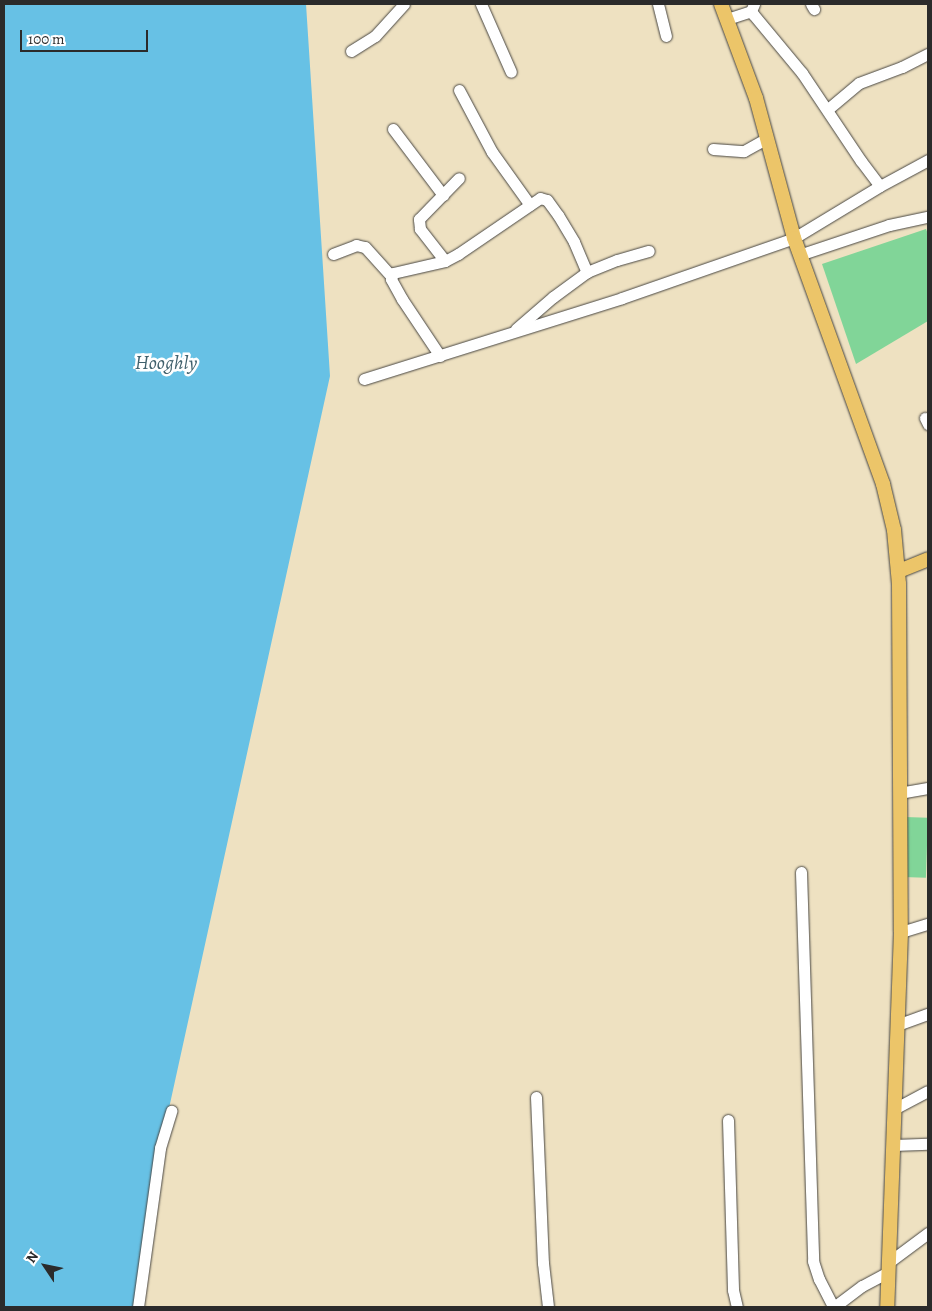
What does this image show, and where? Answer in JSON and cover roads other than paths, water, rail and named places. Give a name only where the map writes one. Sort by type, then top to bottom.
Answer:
[{"type":"main road","points":[[721,4],[767,138],[799,255],[883,484],[894,530],[899,571],[901,932],[887,1307]]},
{"type":"main road","points":[[899,571],[928,559]]},
{"type":"street","points":[[351,51],[375,36],[404,4]]},
{"type":"street","points":[[481,4],[511,72]]},
{"type":"street","points":[[658,4],[666,36]]},
{"type":"street","points":[[727,19],[753,7],[828,109],[880,186]]},
{"type":"street","points":[[828,109],[859,83],[902,67],[928,54]]},
{"type":"street","points":[[459,90],[492,152],[530,204]]},
{"type":"street","points":[[394,129],[443,195]]},
{"type":"street","points":[[713,149],[744,151],[767,138]]},
{"type":"street","points":[[364,379],[622,298],[794,238],[880,186],[928,160]]},
{"type":"street","points":[[444,261],[418,224],[422,215],[459,178]]},
{"type":"street","points":[[391,276],[397,271],[444,261],[466,249],[540,198],[548,200],[574,242],[587,272]]},
{"type":"street","points":[[799,255],[889,225],[928,217]]},
{"type":"street","points":[[333,254],[356,245],[365,247],[391,276],[406,306],[440,356]]},
{"type":"street","points":[[511,334],[553,297],[587,272],[617,260],[649,251]]},
{"type":"street","points":[[899,793],[928,788]]},
{"type":"street","points":[[800,872],[813,1261],[819,1279],[834,1307],[888,1267],[928,1233]]},
{"type":"street","points":[[901,932],[928,924]]},
{"type":"street","points":[[897,1024],[928,1014]]},
{"type":"street","points":[[894,1109],[928,1091]]},
{"type":"street","points":[[536,1097],[543,1264],[548,1307]]},
{"type":"street","points":[[138,1307],[160,1148],[172,1111]]},
{"type":"street","points":[[728,1120],[733,1290],[736,1307]]},
{"type":"street","points":[[893,1145],[928,1144]]},
{"type":"water","name":"Hooghly","points":[[4,4],[306,4],[330,376],[164,1131],[135,1307],[4,1307]]}]
